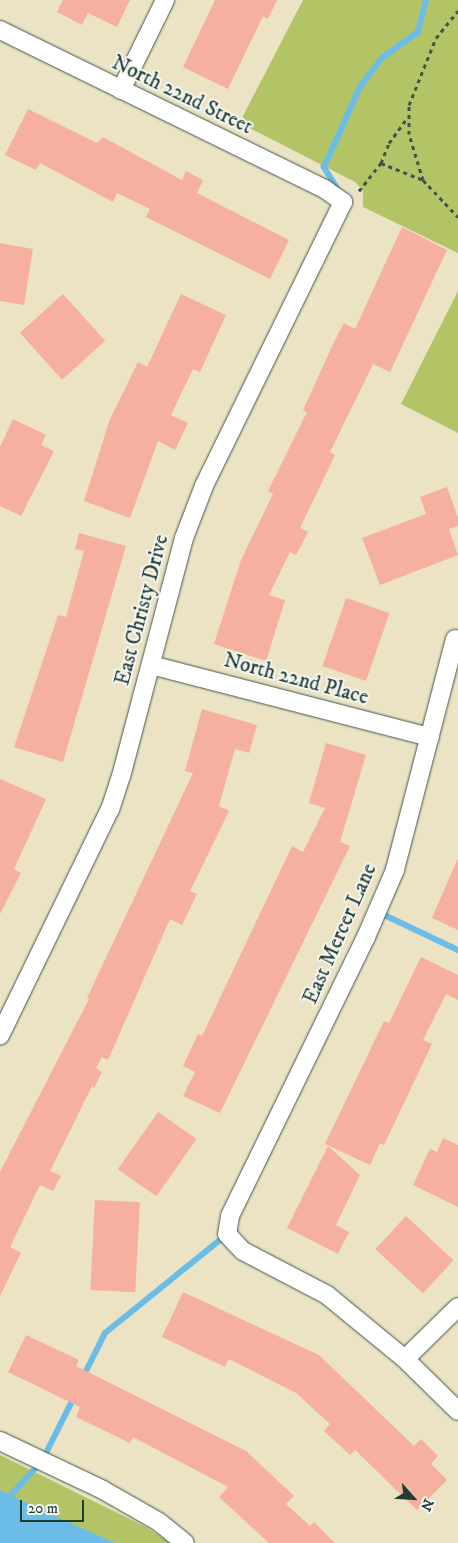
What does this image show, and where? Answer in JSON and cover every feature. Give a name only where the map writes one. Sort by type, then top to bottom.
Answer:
[{"type":"street","points":[[121,90],[165,0]]},
{"type":"street","name":"North 22nd Street","points":[[0,30],[326,190],[343,202]]},
{"type":"street","name":"East Christy Drive","points":[[0,1036],[101,831],[122,776],[184,538],[204,486],[343,202]]},
{"type":"street","name":"East Mercer Lane","points":[[405,1359],[327,1295],[244,1250],[227,1234],[230,1216],[378,912],[394,870],[455,639]]},
{"type":"street","name":"North 22nd Place","points":[[151,664],[430,737]]},
{"type":"street","points":[[458,1306],[405,1359],[458,1411]]},
{"type":"street","points":[[0,1440],[103,1490],[159,1522],[185,1543]]},
{"type":"path","points":[[343,202],[358,192],[381,163],[389,143],[406,120],[409,105],[436,38],[458,11]]},
{"type":"path","points":[[406,120],[422,180]]},
{"type":"path","points":[[381,163],[422,180],[458,216]]},
{"type":"green space","points":[[303,0],[458,0],[458,253],[363,207],[363,190],[355,182],[244,125],[243,116]]},
{"type":"green space","points":[[458,291],[458,433],[401,404]]},
{"type":"green space","points":[[0,1455],[146,1527],[170,1543],[0,1543]]},
{"type":"water","points":[[0,1490],[50,1514],[115,1543],[0,1543]]},
{"type":"building","points":[[63,0],[130,0],[117,27],[88,13],[82,25],[57,12]]},
{"type":"building","points":[[215,0],[277,0],[268,19],[263,16],[228,89],[183,67]]},
{"type":"building","points":[[28,109],[97,143],[103,137],[182,180],[186,171],[203,180],[197,193],[289,240],[270,279],[146,217],[150,209],[117,193],[113,202],[40,163],[36,170],[5,155]]},
{"type":"building","points":[[402,227],[447,250],[390,372],[373,364],[330,452],[335,455],[300,528],[308,532],[296,555],[290,552],[269,595],[285,600],[266,661],[214,644],[241,560],[273,494],[268,491],[307,412],[303,410],[344,323],[355,329]]},
{"type":"building","points":[[0,243],[33,249],[24,305],[0,301]]},
{"type":"building","points":[[63,294],[105,341],[62,380],[20,333]]},
{"type":"building","points":[[181,294],[226,315],[200,372],[193,369],[171,415],[188,423],[175,450],[158,441],[130,518],[84,501],[110,419],[138,362],[147,367]]},
{"type":"building","points":[[13,419],[46,435],[41,445],[54,451],[21,516],[0,506],[0,447]]},
{"type":"building","points":[[447,487],[458,518],[458,526],[449,529],[458,555],[380,585],[362,538],[426,514],[420,497]]},
{"type":"building","points":[[79,533],[126,546],[63,762],[14,747],[58,615],[66,617],[84,551],[75,549]]},
{"type":"building","points":[[346,598],[389,613],[366,681],[323,666]]},
{"type":"building","points":[[202,709],[257,725],[249,753],[235,749],[219,806],[229,811],[190,891],[197,894],[182,925],[170,919],[108,1060],[102,1057],[96,1068],[102,1072],[94,1088],[92,1086],[50,1171],[61,1176],[53,1191],[40,1185],[10,1247],[21,1253],[0,1296],[0,1172],[89,999],[87,998],[193,773],[185,771]]},
{"type":"building","points":[[326,743],[366,755],[340,842],[350,846],[220,1113],[183,1096],[195,1072],[183,1066],[198,1034],[202,1036],[292,846],[303,852],[325,808],[309,803]]},
{"type":"building","points":[[0,779],[46,799],[14,869],[21,873],[0,914]]},
{"type":"building","points":[[458,858],[458,930],[432,918]]},
{"type":"building","points":[[421,957],[458,975],[458,1000],[446,994],[423,1040],[432,1044],[384,1145],[380,1143],[370,1165],[325,1144],[384,1021],[389,1023]]},
{"type":"building","points":[[158,1112],[197,1139],[156,1196],[118,1169]]},
{"type":"building","points":[[443,1138],[458,1145],[458,1207],[413,1185],[430,1149],[437,1152]]},
{"type":"building","points":[[328,1146],[360,1175],[336,1225],[349,1232],[338,1254],[287,1228]]},
{"type":"building","points":[[95,1200],[140,1202],[135,1292],[90,1290]]},
{"type":"building","points":[[406,1216],[454,1260],[423,1293],[375,1249]]},
{"type":"building","points":[[183,1292],[319,1355],[414,1446],[421,1439],[438,1456],[431,1464],[447,1480],[417,1510],[355,1450],[350,1455],[324,1431],[330,1424],[296,1393],[229,1359],[225,1367],[162,1337]]},
{"type":"building","points":[[26,1335],[79,1360],[76,1366],[246,1451],[294,1496],[286,1504],[310,1526],[314,1522],[335,1543],[269,1543],[219,1497],[228,1487],[133,1437],[130,1443],[76,1417],[80,1407],[8,1372]]},
{"type":"waterway","points":[[340,193],[324,167],[360,87],[382,58],[418,32],[426,0]]},
{"type":"waterway","points":[[378,912],[458,950]]},
{"type":"waterway","points":[[83,1377],[105,1333],[226,1235]]},
{"type":"waterway","points":[[0,1500],[11,1495],[42,1461],[75,1395]]}]
